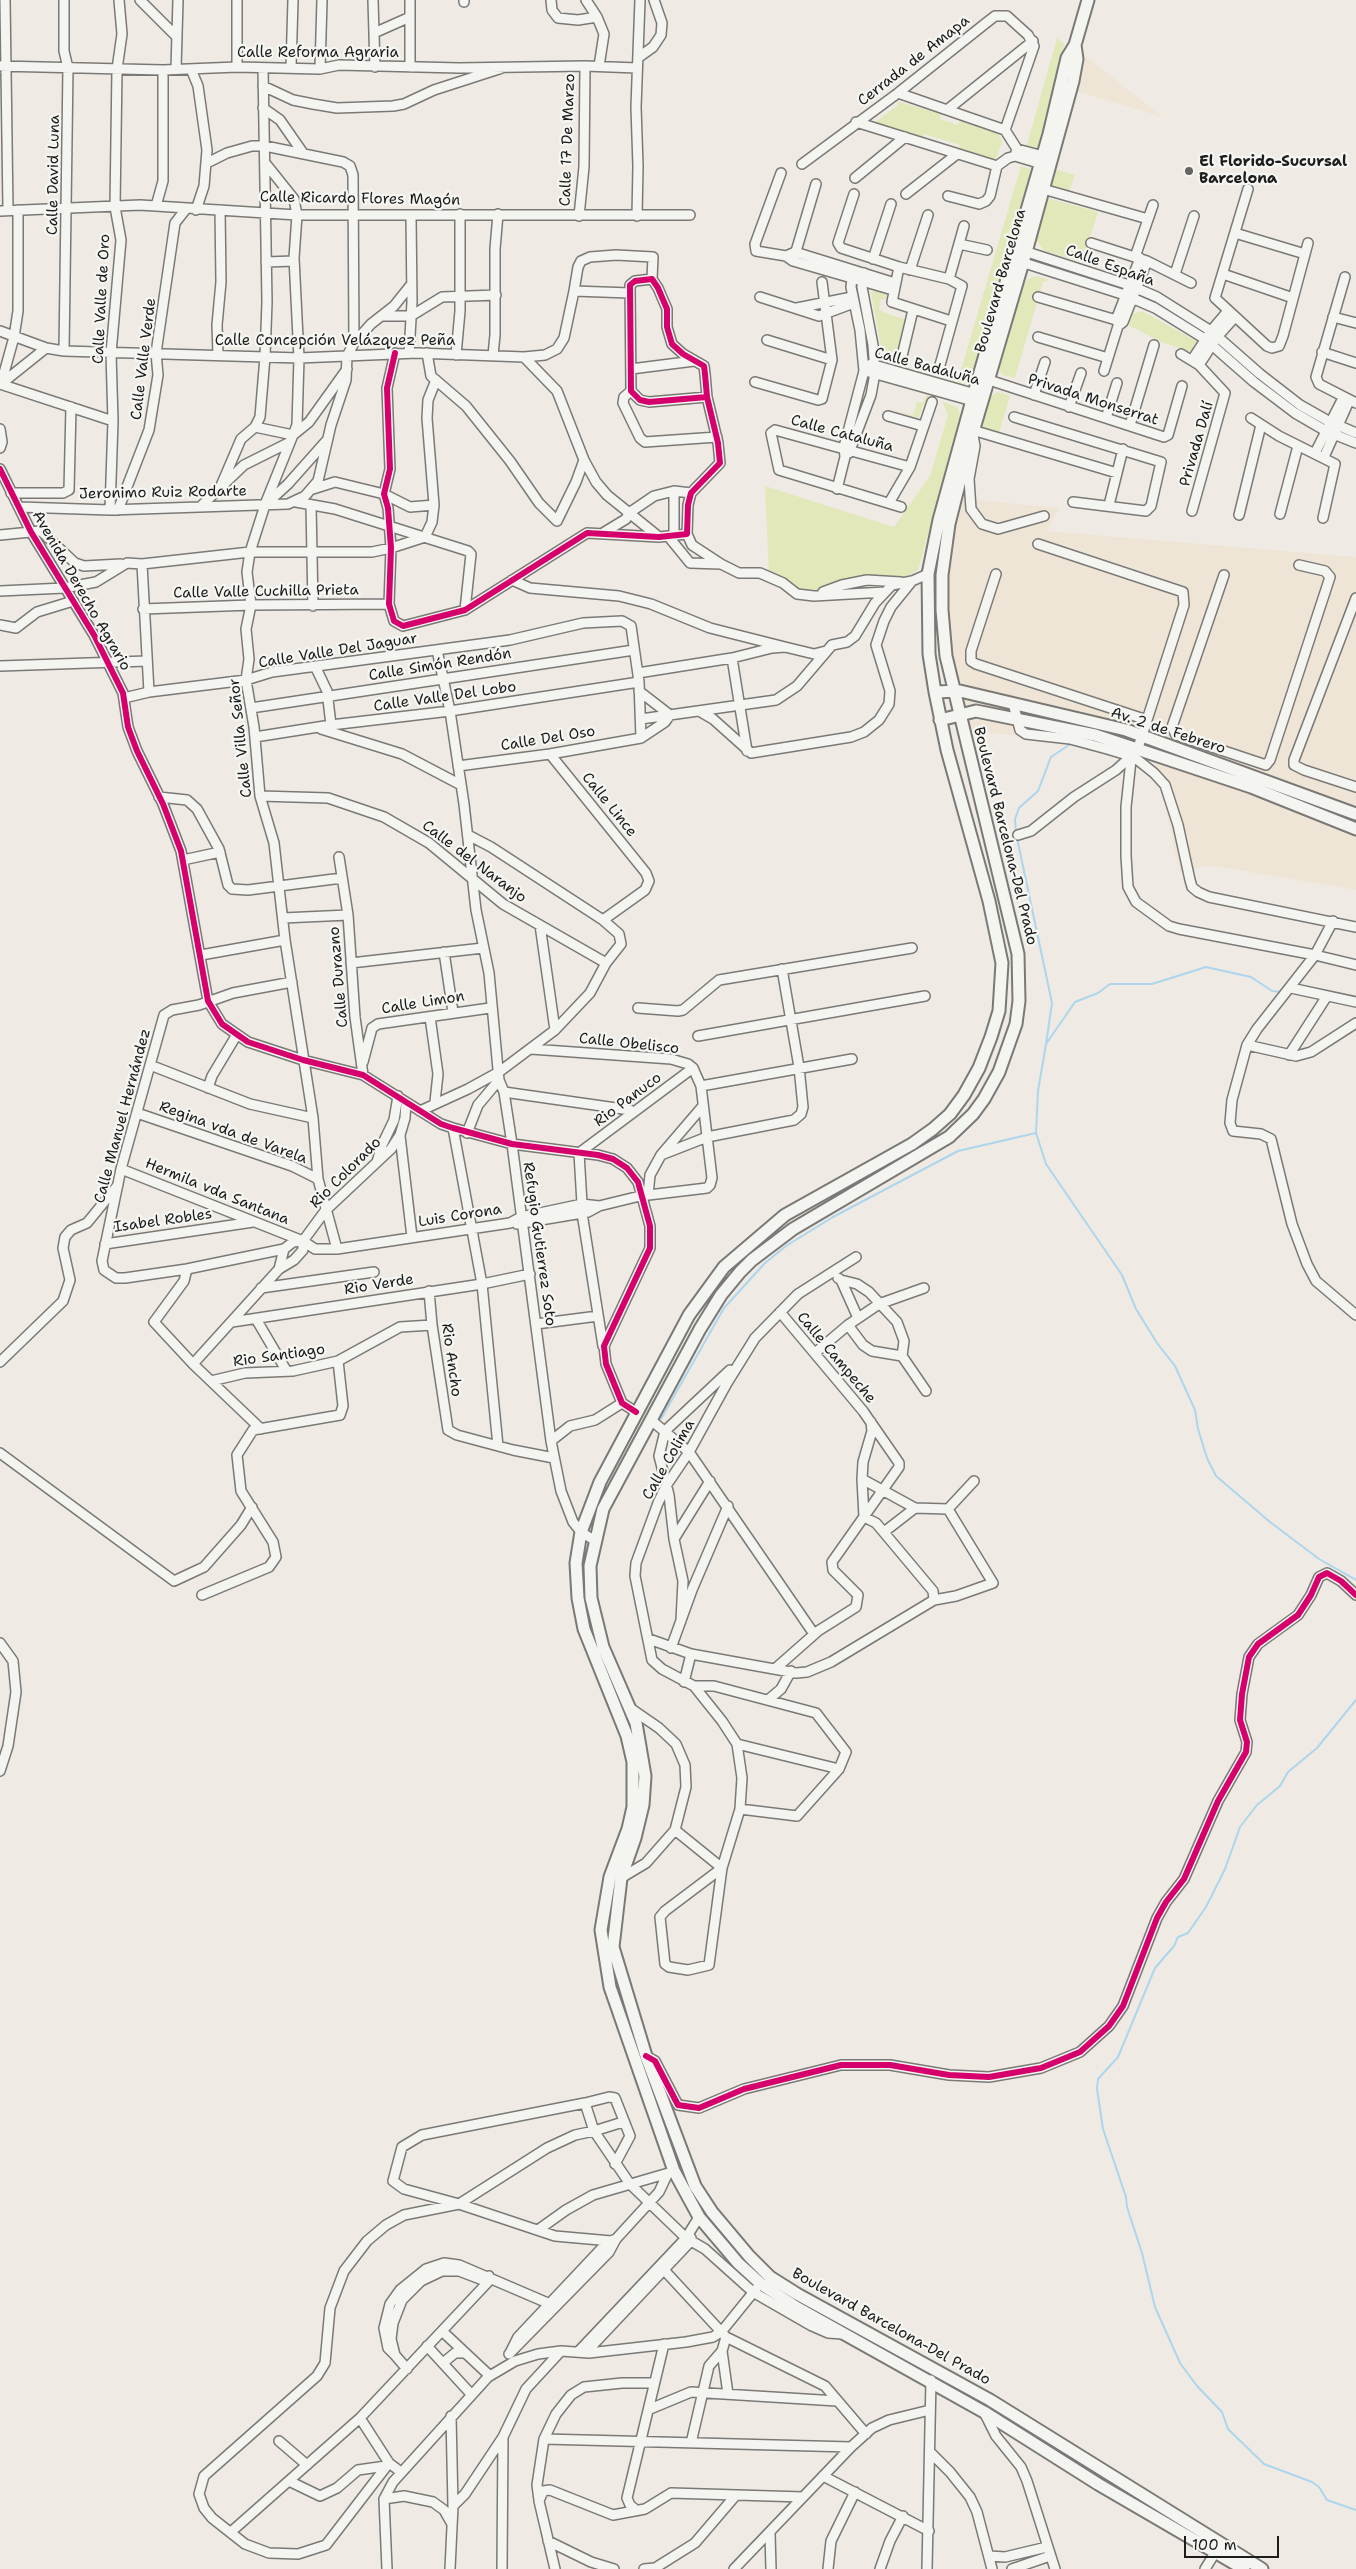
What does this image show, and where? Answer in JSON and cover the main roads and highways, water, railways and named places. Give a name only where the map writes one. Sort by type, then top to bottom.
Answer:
[{"type":"main road","name":"Boulevard Barcelona","points":[[944,522],[1046,161],[1073,81],[1077,59],[1076,45],[1088,0]]},
{"type":"main road","name":"Boulevard Barcelona","points":[[978,399],[988,380],[1019,256],[1043,189],[1046,161]]},
{"type":"main road","name":"Boulevard Barcelona-Del Prado","points":[[944,522],[928,574],[929,654],[940,720],[979,859],[1002,963],[999,1011],[992,1037],[979,1068],[964,1095],[950,1114],[912,1144],[881,1159],[785,1216],[724,1267],[689,1315],[600,1482],[581,1532],[576,1563],[578,1598],[584,1629],[627,1736],[634,1786],[633,1807],[628,1829],[610,1876],[603,1909],[601,1930],[603,1946],[610,1987],[664,2122],[695,2186],[731,2237],[770,2277],[828,2312],[990,2400],[1218,2548],[1244,2569]]},
{"type":"main road","name":"Boulevard Barcelona-Del Prado","points":[[944,522],[942,610],[946,656],[1018,954],[1019,1002],[1009,1047],[984,1098],[973,1114],[949,1137],[793,1229],[752,1260],[721,1295],[603,1510],[594,1540],[590,1574],[591,1598],[603,1647],[636,1723],[645,1776],[639,1822],[621,1878],[613,1947],[664,2122],[671,2173],[699,2216],[757,2288],[930,2380],[1006,2425],[1098,2484],[1218,2548],[1262,2569]]},
{"type":"main road","name":"Av. 2 de Febrero","points":[[935,692],[954,690],[1141,735],[1253,782],[1356,829]]},
{"type":"main road","name":"Av. 2 de Febrero","points":[[940,720],[976,711],[1095,735],[1356,814]]},
{"type":"main road","points":[[742,1250],[752,1260]]},
{"type":"waterway","points":[[1016,833],[1015,819],[1019,808],[1038,791],[1051,757],[1069,745]]},
{"type":"waterway","points":[[1017,838],[1052,1003],[1046,1044]]},
{"type":"waterway","points":[[1282,992],[1272,991],[1251,977],[1206,967],[1152,984],[1110,984],[1098,993],[1075,1002],[1046,1044],[1038,1091],[1036,1133],[1046,1164],[1122,1275],[1136,1309],[1157,1343],[1175,1366],[1195,1410],[1198,1429],[1207,1458],[1216,1476],[1270,1522],[1319,1559],[1356,1580]]},
{"type":"waterway","points":[[661,1419],[724,1308],[765,1263],[786,1246],[833,1217],[958,1151],[1036,1133]]},
{"type":"waterway","points":[[1356,1700],[1317,1748],[1288,1772],[1280,1786],[1257,1805],[1240,1827],[1225,1869],[1206,1907],[1188,1933],[1178,1937],[1174,1946],[1155,1968],[1118,2057],[1098,2079],[1097,2089],[1103,2129],[1126,2197],[1127,2207],[1142,2253],[1155,2307],[1180,2363],[1197,2386],[1222,2412],[1228,2429],[1264,2464],[1312,2482],[1319,2487],[1327,2500],[1356,2510]]},
{"type":"place","name":"El Florido-Sucursal Barcelona","points":[[1189,171]]}]
